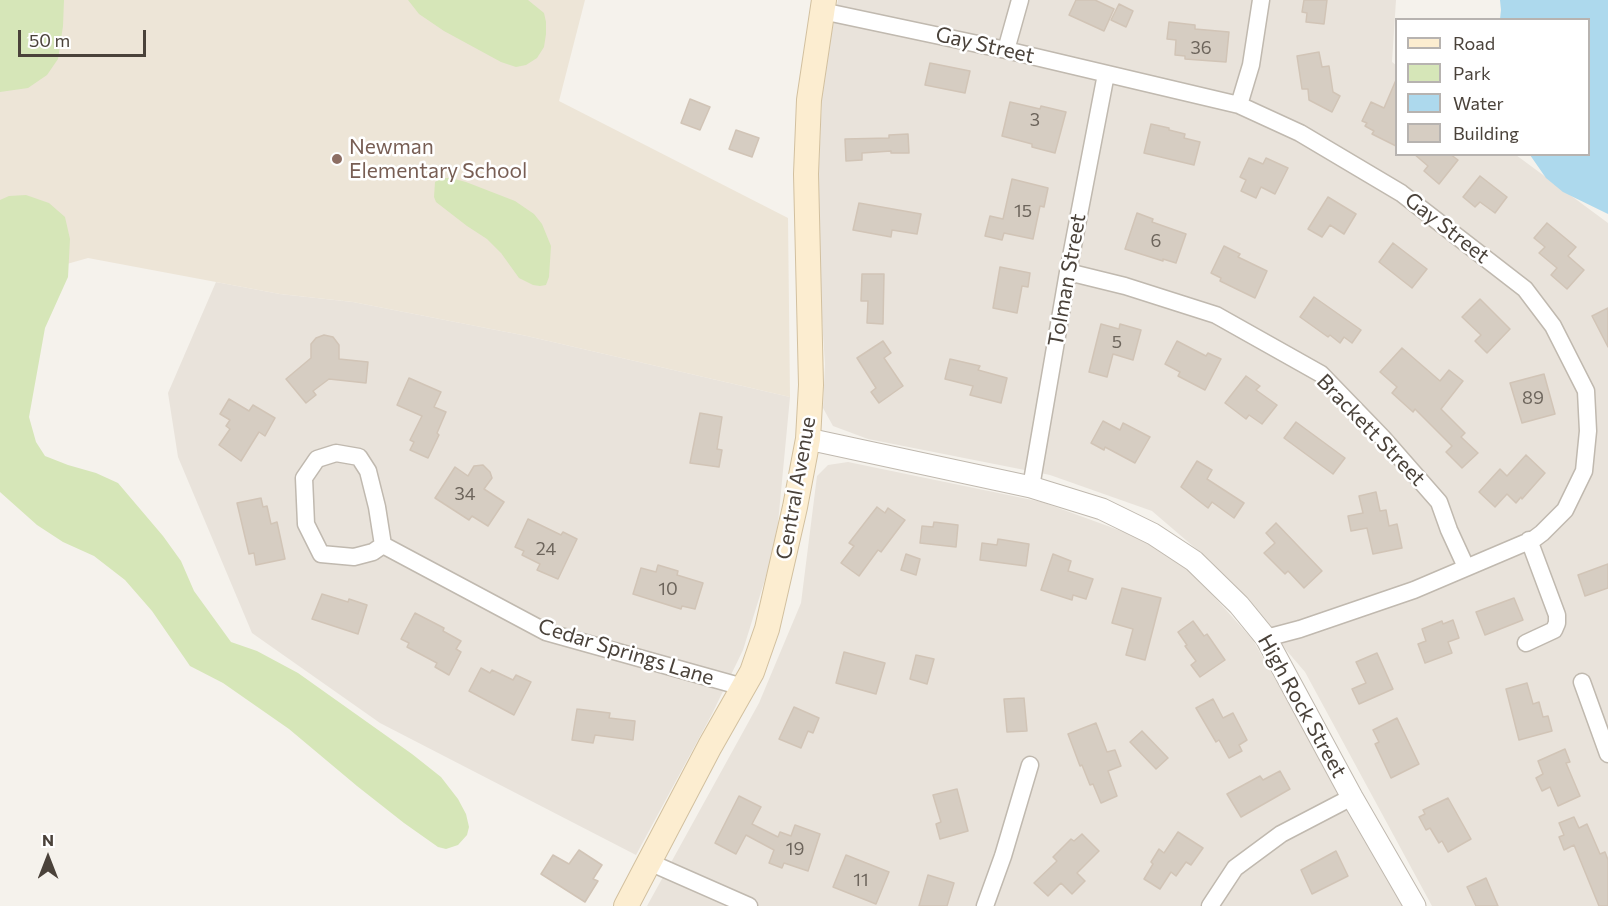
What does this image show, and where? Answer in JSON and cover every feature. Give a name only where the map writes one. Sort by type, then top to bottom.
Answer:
[{"type":"main road","name":"Central Avenue","points":[[626,906],[710,746],[752,672],[767,629],[795,507],[808,439],[812,385],[806,174],[808,100],[823,5]]},
{"type":"street","points":[[1006,50],[1020,0]]},
{"type":"street","points":[[1239,105],[1251,65],[1261,0]]},
{"type":"street","name":"Gay Street","points":[[823,5],[1239,105],[1300,133],[1401,193],[1525,289],[1552,326],[1586,391],[1588,431],[1584,471],[1565,510],[1542,533],[1529,540],[1414,590],[1300,629],[1266,638]]},
{"type":"street","name":"Tolman Street","points":[[1031,487],[1068,272],[1106,74]]},
{"type":"street","name":"Brackett Street","points":[[1068,272],[1125,286],[1216,315],[1321,374],[1382,436],[1439,502],[1466,567]]},
{"type":"street","name":"High Rock Street","points":[[808,439],[1031,487],[1102,509],[1153,534],[1194,561],[1239,605],[1266,638],[1352,797],[1415,906]]},
{"type":"street","points":[[336,453],[359,457],[368,471],[383,545],[373,552],[354,557],[321,554],[306,524],[304,478],[317,459],[336,453]]},
{"type":"street","points":[[1526,643],[1554,630],[1557,623],[1557,615],[1529,540]]},
{"type":"street","name":"Cedar Springs Lane","points":[[383,545],[546,632],[743,687]]},
{"type":"street","points":[[1582,682],[1608,754]]},
{"type":"street","points":[[985,906],[1003,856],[1030,765]]},
{"type":"street","points":[[1210,906],[1234,868],[1281,834],[1352,797]]},
{"type":"street","points":[[649,862],[749,906]]},
{"type":"shaded area","name":"Newman Elementary School","points":[[0,0],[585,0],[559,101],[788,218],[790,397],[527,336],[353,302],[280,294],[88,258],[0,283]]},
{"type":"shaded area","points":[[838,0],[1396,0],[1392,62],[1395,64],[1395,156],[1517,156],[1608,223],[1608,906],[1432,906],[1305,672],[1208,559],[1152,511],[1050,475],[868,439],[833,426],[823,408],[825,364],[816,229],[823,78]]},
{"type":"shaded area","points":[[216,282],[280,294],[353,302],[527,336],[790,397],[776,544],[743,650],[712,714],[636,855],[380,723],[252,633],[178,457],[168,393]]},
{"type":"shaded area","points":[[848,462],[1042,502],[1146,540],[1192,572],[1253,640],[1403,906],[647,906],[759,703],[801,603],[817,476],[828,465]]},
{"type":"green space","points":[[0,0],[64,0],[58,59],[47,75],[28,88],[0,92]]},
{"type":"green space","points":[[408,0],[528,0],[544,13],[546,34],[544,47],[537,58],[526,65],[516,67],[501,62],[444,31],[419,14]]},
{"type":"green space","points":[[442,178],[466,182],[515,201],[534,214],[542,224],[551,246],[549,277],[546,285],[533,285],[519,278],[501,253],[487,239],[436,202],[435,182]]},
{"type":"green space","points":[[26,195],[49,203],[65,217],[70,239],[68,277],[45,328],[29,417],[36,442],[45,456],[118,483],[181,561],[194,591],[231,642],[257,651],[298,673],[441,777],[466,814],[469,827],[467,835],[458,845],[446,849],[438,847],[357,786],[289,729],[223,683],[190,666],[152,611],[125,580],[94,556],[63,542],[37,525],[0,492],[0,200],[9,196]]},
{"type":"water","points":[[1500,0],[1608,0],[1608,214],[1563,192],[1546,178],[1531,156],[1590,156],[1590,18],[1500,18]]},
{"type":"building","points":[[1076,0],[1095,0],[1114,9],[1104,31],[1069,15]]},
{"type":"building","points":[[1304,0],[1327,0],[1324,24],[1306,22],[1307,13],[1302,12]]},
{"type":"building","points":[[1119,4],[1133,11],[1126,27],[1111,20]]},
{"type":"building","points":[[1169,22],[1195,25],[1195,29],[1229,32],[1226,62],[1185,59],[1185,56],[1175,55],[1176,40],[1167,39]]},
{"type":"building","points":[[1319,52],[1322,67],[1329,66],[1333,92],[1340,96],[1332,112],[1309,100],[1308,89],[1302,89],[1297,56]]},
{"type":"building","points":[[930,63],[970,71],[965,93],[925,85]]},
{"type":"building","points":[[1395,82],[1395,146],[1372,134],[1374,131],[1365,126],[1367,123],[1362,121],[1371,102],[1384,108]]},
{"type":"building","points":[[690,99],[710,107],[700,130],[681,123]]},
{"type":"building","points":[[1010,102],[1066,112],[1055,153],[1002,136]]},
{"type":"building","points":[[1151,124],[1169,128],[1169,130],[1185,134],[1184,138],[1200,142],[1194,165],[1144,153]]},
{"type":"building","points":[[736,130],[759,138],[752,157],[729,149]]},
{"type":"building","points":[[908,134],[909,153],[891,153],[891,151],[862,153],[862,160],[846,161],[845,139],[889,138],[889,135]]},
{"type":"building","points":[[1416,156],[1453,156],[1458,160],[1439,184],[1424,171],[1428,166]]},
{"type":"building","points":[[1249,158],[1263,164],[1266,158],[1288,168],[1275,194],[1261,187],[1256,198],[1241,191],[1246,180],[1240,177]]},
{"type":"building","points":[[1480,176],[1507,197],[1495,213],[1480,202],[1475,207],[1463,197]]},
{"type":"building","points":[[1012,179],[1048,188],[1044,207],[1040,206],[1033,239],[1004,233],[1002,240],[985,236],[990,216],[1003,219]]},
{"type":"building","points":[[1328,197],[1356,214],[1344,234],[1330,225],[1322,237],[1308,229]]},
{"type":"building","points":[[859,203],[921,214],[917,234],[892,230],[891,237],[853,230]]},
{"type":"building","points":[[1137,213],[1153,219],[1152,222],[1186,234],[1176,263],[1125,249]]},
{"type":"building","points":[[1547,223],[1576,247],[1568,256],[1584,270],[1567,289],[1551,275],[1557,268],[1539,253],[1545,247],[1534,238]]},
{"type":"building","points":[[1393,243],[1427,269],[1412,288],[1379,262]]},
{"type":"building","points":[[1224,246],[1240,254],[1238,257],[1267,271],[1255,298],[1220,281],[1221,278],[1211,273]]},
{"type":"building","points":[[1000,267],[1030,273],[1028,287],[1022,286],[1017,313],[993,308]]},
{"type":"building","points":[[862,274],[884,274],[883,324],[867,323],[868,301],[861,301]]},
{"type":"building","points":[[1314,297],[1361,330],[1352,343],[1344,337],[1340,343],[1330,335],[1328,337],[1300,317]]},
{"type":"building","points":[[1480,299],[1510,329],[1487,353],[1475,341],[1481,335],[1462,317]]},
{"type":"building","points":[[1608,308],[1608,347],[1592,316]]},
{"type":"building","points":[[1101,324],[1119,329],[1120,324],[1141,330],[1133,360],[1113,354],[1107,377],[1089,372]]},
{"type":"building","points":[[324,335],[333,337],[339,345],[339,359],[368,362],[366,383],[329,379],[313,391],[316,395],[306,403],[286,379],[311,358],[311,344],[316,338]]},
{"type":"building","points":[[883,341],[891,353],[884,358],[903,386],[879,403],[871,392],[876,388],[857,358]]},
{"type":"building","points":[[1177,341],[1206,356],[1208,353],[1221,359],[1205,390],[1178,376],[1180,372],[1165,364]]},
{"type":"building","points":[[1402,348],[1440,381],[1449,370],[1463,381],[1441,409],[1465,433],[1461,437],[1478,453],[1462,468],[1446,452],[1452,446],[1415,409],[1413,412],[1392,393],[1397,387],[1380,372]]},
{"type":"building","points":[[950,359],[980,366],[978,370],[1007,378],[1001,403],[970,395],[973,386],[945,379]]},
{"type":"building","points":[[1544,374],[1555,414],[1522,423],[1510,383]]},
{"type":"building","points":[[1246,376],[1260,386],[1256,390],[1277,405],[1262,424],[1249,415],[1246,419],[1225,403]]},
{"type":"building","points":[[409,378],[441,392],[434,407],[446,412],[437,433],[439,435],[428,458],[410,450],[414,442],[410,440],[422,416],[397,405]]},
{"type":"building","points":[[229,399],[249,411],[253,405],[275,418],[265,436],[259,432],[241,461],[219,445],[230,429],[226,426],[230,420],[220,414]]},
{"type":"building","points":[[700,413],[722,417],[717,449],[722,450],[719,467],[690,463]]},
{"type":"building","points":[[1103,421],[1120,430],[1123,423],[1150,437],[1135,463],[1105,447],[1104,450],[1091,443]]},
{"type":"building","points":[[1296,422],[1345,458],[1333,474],[1284,438]]},
{"type":"building","points":[[1526,455],[1545,473],[1522,499],[1521,497],[1516,503],[1507,494],[1495,507],[1479,492],[1500,469],[1507,476]]},
{"type":"building","points":[[1197,461],[1212,470],[1207,479],[1244,503],[1234,518],[1212,502],[1208,508],[1181,487]]},
{"type":"building","points":[[483,465],[492,478],[484,489],[504,502],[488,526],[472,516],[469,520],[435,498],[455,467],[468,476],[474,466]]},
{"type":"building","points":[[1376,492],[1380,511],[1386,510],[1389,526],[1397,524],[1402,548],[1373,554],[1367,528],[1351,531],[1348,516],[1363,513],[1359,496]]},
{"type":"building","points":[[261,498],[263,507],[267,506],[271,524],[277,522],[285,559],[256,565],[254,553],[249,554],[237,503]]},
{"type":"building","points":[[877,507],[885,513],[888,508],[905,520],[881,552],[878,550],[859,576],[841,563],[854,546],[849,543]]},
{"type":"building","points":[[528,519],[561,535],[563,532],[577,539],[558,579],[537,570],[540,564],[522,555],[524,551],[515,547]]},
{"type":"building","points":[[934,522],[958,525],[956,547],[920,543],[922,526],[933,527]]},
{"type":"building","points":[[1276,523],[1322,571],[1304,588],[1288,571],[1285,574],[1264,553],[1275,543],[1266,533]]},
{"type":"building","points":[[998,539],[1029,544],[1026,566],[980,560],[982,543],[997,545]]},
{"type":"building","points":[[906,554],[920,559],[916,575],[901,570]]},
{"type":"building","points":[[1053,554],[1071,561],[1068,571],[1093,579],[1086,599],[1073,595],[1072,600],[1041,590]]},
{"type":"building","points":[[1608,564],[1608,588],[1585,596],[1578,575]]},
{"type":"building","points":[[658,565],[678,571],[677,575],[703,583],[695,609],[682,606],[681,609],[633,594],[641,568],[656,572]]},
{"type":"building","points":[[1122,588],[1161,598],[1145,660],[1126,655],[1133,629],[1112,623]]},
{"type":"building","points":[[322,594],[367,605],[358,634],[312,619]]},
{"type":"building","points":[[1514,598],[1523,620],[1485,635],[1476,612]]},
{"type":"building","points":[[415,613],[444,628],[443,631],[461,641],[456,649],[461,652],[449,675],[435,667],[437,663],[407,647],[409,643],[401,639]]},
{"type":"building","points":[[1453,620],[1459,638],[1448,642],[1452,653],[1425,663],[1418,644],[1426,641],[1422,629],[1442,621],[1443,624]]},
{"type":"building","points":[[1193,621],[1204,636],[1207,634],[1225,660],[1200,677],[1191,665],[1196,661],[1178,632]]},
{"type":"building","points":[[844,652],[885,663],[876,694],[836,683]]},
{"type":"building","points":[[1377,653],[1393,689],[1359,704],[1352,689],[1366,683],[1356,662]]},
{"type":"building","points":[[916,655],[934,659],[927,684],[910,679]]},
{"type":"building","points":[[481,668],[490,673],[492,670],[513,680],[516,675],[531,682],[514,715],[469,691]]},
{"type":"building","points":[[1527,683],[1533,704],[1539,702],[1543,717],[1548,716],[1552,731],[1519,740],[1506,689]]},
{"type":"building","points":[[1024,698],[1027,731],[1007,732],[1004,699]]},
{"type":"building","points":[[1213,699],[1223,718],[1233,713],[1247,740],[1239,745],[1242,751],[1229,758],[1219,740],[1216,742],[1196,708]]},
{"type":"building","points":[[794,707],[819,718],[813,733],[808,731],[801,748],[779,739]]},
{"type":"building","points":[[577,709],[610,713],[609,718],[635,721],[633,740],[595,735],[593,743],[572,740]]},
{"type":"building","points":[[1397,718],[1419,764],[1391,778],[1375,744],[1379,742],[1373,730]]},
{"type":"building","points":[[1096,723],[1107,752],[1115,750],[1121,766],[1108,771],[1117,796],[1101,803],[1093,784],[1090,785],[1082,765],[1080,766],[1068,734]]},
{"type":"building","points":[[1142,731],[1168,758],[1156,769],[1130,742]]},
{"type":"building","points":[[1565,749],[1570,762],[1566,763],[1580,796],[1558,806],[1550,787],[1542,791],[1536,778],[1543,774],[1538,761]]},
{"type":"building","points":[[1280,771],[1290,789],[1241,817],[1227,794],[1260,776],[1263,780]]},
{"type":"building","points":[[957,789],[968,831],[940,839],[936,824],[941,822],[933,795]]},
{"type":"building","points":[[739,796],[761,807],[752,824],[778,837],[780,832],[791,836],[795,825],[820,834],[808,871],[784,863],[782,868],[769,863],[774,850],[746,835],[736,854],[715,843]]},
{"type":"building","points":[[1448,798],[1471,839],[1448,852],[1430,828],[1426,830],[1419,817],[1425,814],[1423,810]]},
{"type":"building","points":[[1574,817],[1579,828],[1587,824],[1600,854],[1605,852],[1608,860],[1608,906],[1599,906],[1574,845],[1564,850],[1559,837],[1564,835],[1559,823]]},
{"type":"building","points":[[1178,832],[1203,848],[1191,865],[1186,862],[1176,876],[1171,872],[1160,889],[1144,879],[1159,849],[1164,853]]},
{"type":"building","points":[[1082,834],[1099,851],[1077,873],[1085,881],[1072,894],[1061,883],[1048,896],[1034,883],[1057,861],[1053,857],[1071,839],[1074,841]]},
{"type":"building","points":[[579,850],[602,865],[593,879],[598,881],[585,902],[541,874],[553,855],[569,864]]},
{"type":"building","points":[[1336,851],[1348,876],[1312,894],[1301,870]]},
{"type":"building","points":[[846,855],[889,872],[876,904],[833,887]]},
{"type":"building","points":[[928,875],[954,883],[947,906],[919,906]]},
{"type":"building","points":[[1486,878],[1498,906],[1476,906],[1467,887]]},
{"type":"place","name":"Newman Elementary School","points":[[337,159]]}]
